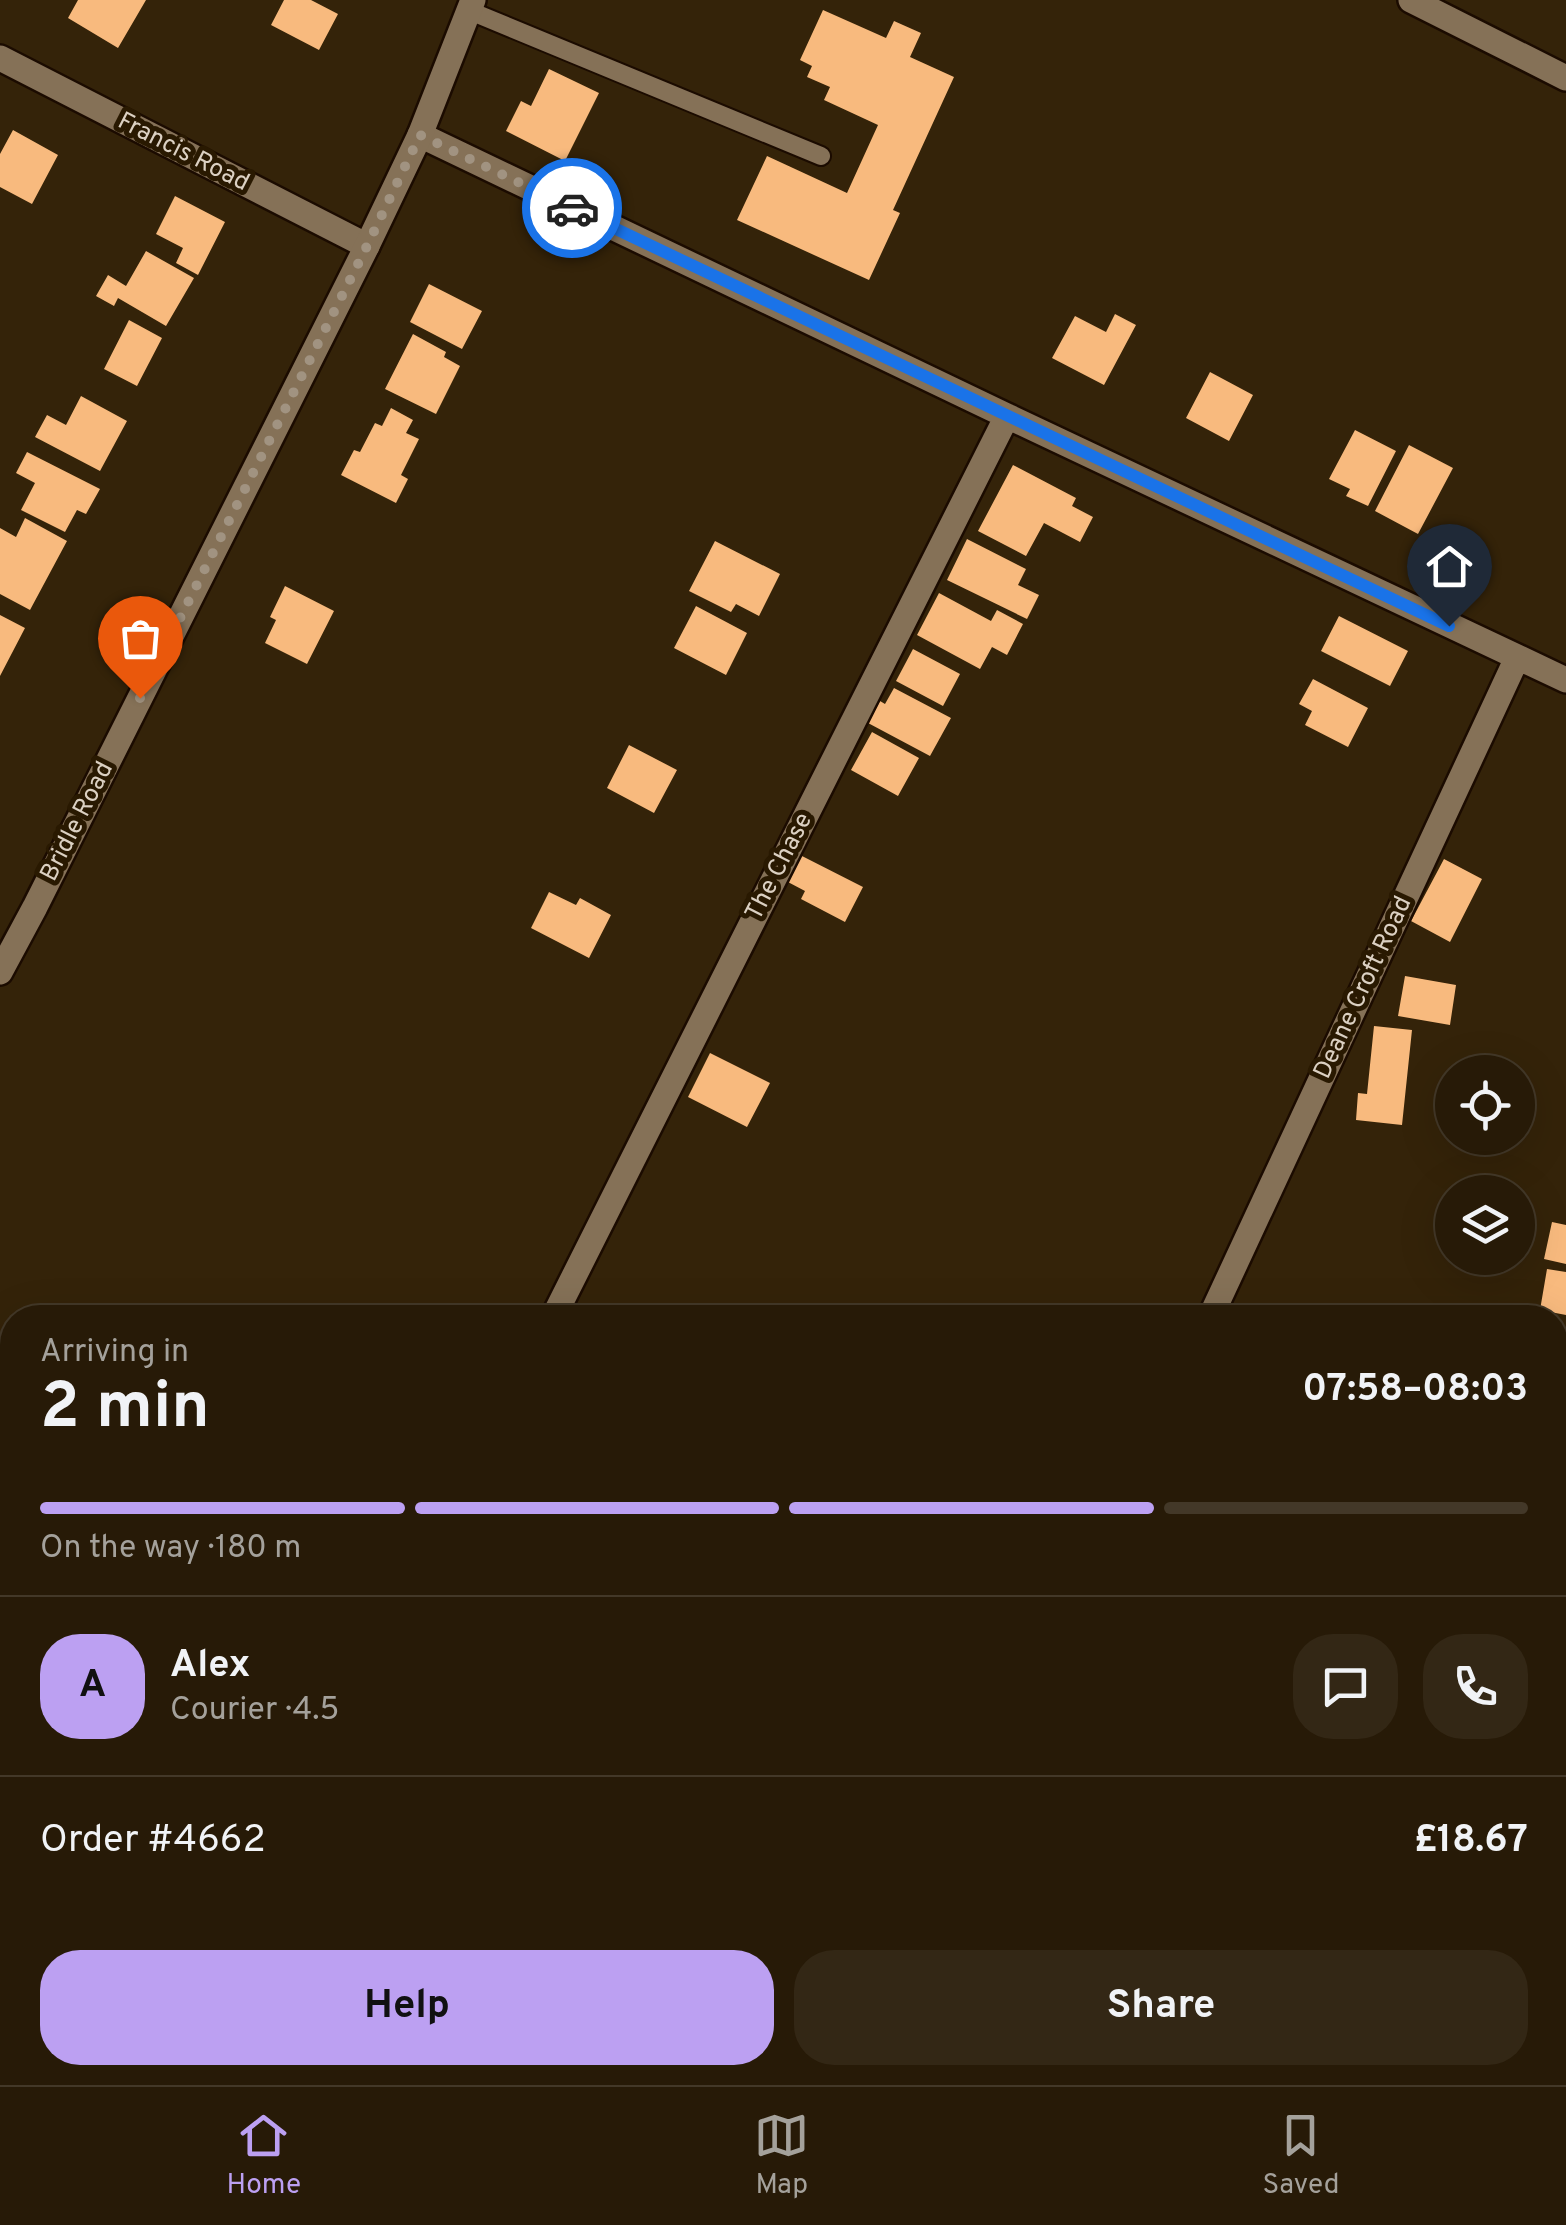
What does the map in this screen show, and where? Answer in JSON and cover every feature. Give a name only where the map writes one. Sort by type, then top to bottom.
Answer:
[{"type":"street","points":[[1411,0],[1566,78]]},
{"type":"street","name":"Bridle Road","points":[[0,972],[367,246],[420,135],[472,6]]},
{"type":"street","name":"Francis Road","points":[[0,58],[367,246]]},
{"type":"street","points":[[420,135],[1566,680]]},
{"type":"street","name":"The Chase","points":[[560,1305],[1006,416]]},
{"type":"street","name":"Deane Croft Road","points":[[1216,1305],[1517,658]]},
{"type":"lane","points":[[472,6],[821,156]]},
{"type":"building","points":[[78,0],[146,0],[118,48],[68,18]]},
{"type":"building","points":[[284,0],[311,0],[338,14],[319,50],[271,25]]},
{"type":"building","points":[[823,10],[886,38],[894,21],[921,33],[910,57],[954,77],[893,210],[900,213],[869,280],[737,220],[767,156],[847,193],[878,125],[824,100],[830,87],[807,77],[812,66],[800,60]]},
{"type":"building","points":[[549,69],[599,93],[565,161],[506,131],[521,101],[531,106]]},
{"type":"building","points":[[13,130],[58,155],[32,204],[0,187],[0,154]]},
{"type":"building","points":[[175,196],[225,222],[198,275],[176,263],[183,248],[156,234]]},
{"type":"building","points":[[146,251],[194,278],[166,326],[118,298],[114,306],[96,296],[108,275],[126,286]]},
{"type":"building","points":[[429,284],[482,311],[462,349],[410,322]]},
{"type":"building","points":[[1115,314],[1136,325],[1104,385],[1052,358],[1075,316],[1106,332]]},
{"type":"building","points":[[129,320],[162,338],[137,386],[104,369]]},
{"type":"building","points":[[413,334],[446,352],[444,357],[460,366],[436,414],[385,389]]},
{"type":"building","points":[[1210,372],[1253,395],[1229,441],[1186,418]]},
{"type":"building","points":[[81,396],[127,421],[100,471],[35,437],[47,415],[66,425]]},
{"type":"building","points":[[391,408],[413,420],[406,433],[419,439],[401,475],[408,479],[396,503],[341,475],[354,450],[360,452],[375,423],[382,426]]},
{"type":"building","points":[[1355,430],[1396,451],[1368,506],[1346,496],[1350,489],[1329,479]]},
{"type":"building","points":[[1409,445],[1453,468],[1418,534],[1375,511]]},
{"type":"building","points":[[27,452],[100,489],[86,514],[77,510],[65,532],[21,510],[35,483],[16,473]]},
{"type":"building","points":[[1013,465],[1076,498],[1072,506],[1093,517],[1080,542],[1044,523],[1026,556],[978,531]]},
{"type":"building","points":[[25,518],[67,541],[30,610],[0,594],[0,528],[16,537]]},
{"type":"building","points":[[967,539],[1026,569],[1018,585],[1039,595],[1027,619],[947,580]]},
{"type":"building","points":[[715,541],[780,574],[759,616],[736,604],[731,612],[689,591]]},
{"type":"building","points":[[285,586],[334,611],[307,664],[265,643],[276,620],[270,617]]},
{"type":"building","points":[[939,593],[991,621],[997,610],[1023,624],[1007,655],[992,647],[980,669],[917,635]]},
{"type":"building","points":[[696,606],[747,633],[726,675],[674,648]]},
{"type":"building","points":[[0,615],[25,628],[0,676]]},
{"type":"building","points":[[1339,616],[1408,651],[1390,686],[1321,651]]},
{"type":"building","points":[[913,649],[960,674],[943,706],[896,681]]},
{"type":"building","points":[[1313,679],[1368,708],[1348,747],[1305,725],[1312,711],[1299,704]]},
{"type":"building","points":[[894,688],[951,718],[930,756],[868,723],[880,701],[885,704]]},
{"type":"building","points":[[872,732],[919,758],[898,796],[851,770]]},
{"type":"building","points":[[629,745],[677,770],[654,813],[607,788]]},
{"type":"building","points":[[800,855],[863,887],[845,922],[801,899],[805,891],[786,881]]},
{"type":"building","points":[[1444,859],[1482,879],[1450,942],[1411,921]]},
{"type":"building","points":[[549,892],[576,905],[580,898],[611,915],[589,958],[531,928]]},
{"type":"building","points":[[1405,976],[1456,985],[1450,1025],[1398,1016]]},
{"type":"building","points":[[1374,1026],[1412,1030],[1402,1125],[1356,1120],[1358,1093],[1367,1094]]},
{"type":"building","points":[[710,1053],[770,1083],[747,1127],[688,1097]]},
{"type":"building","points":[[1552,1222],[1566,1225],[1566,1264],[1544,1259]]},
{"type":"building","points":[[1547,1269],[1566,1272],[1566,1305],[1541,1305]]},
{"type":"way so far","points":[[140,698],[420,135],[572,208]]},
{"type":"route","points":[[572,208],[1449,626]]}]
